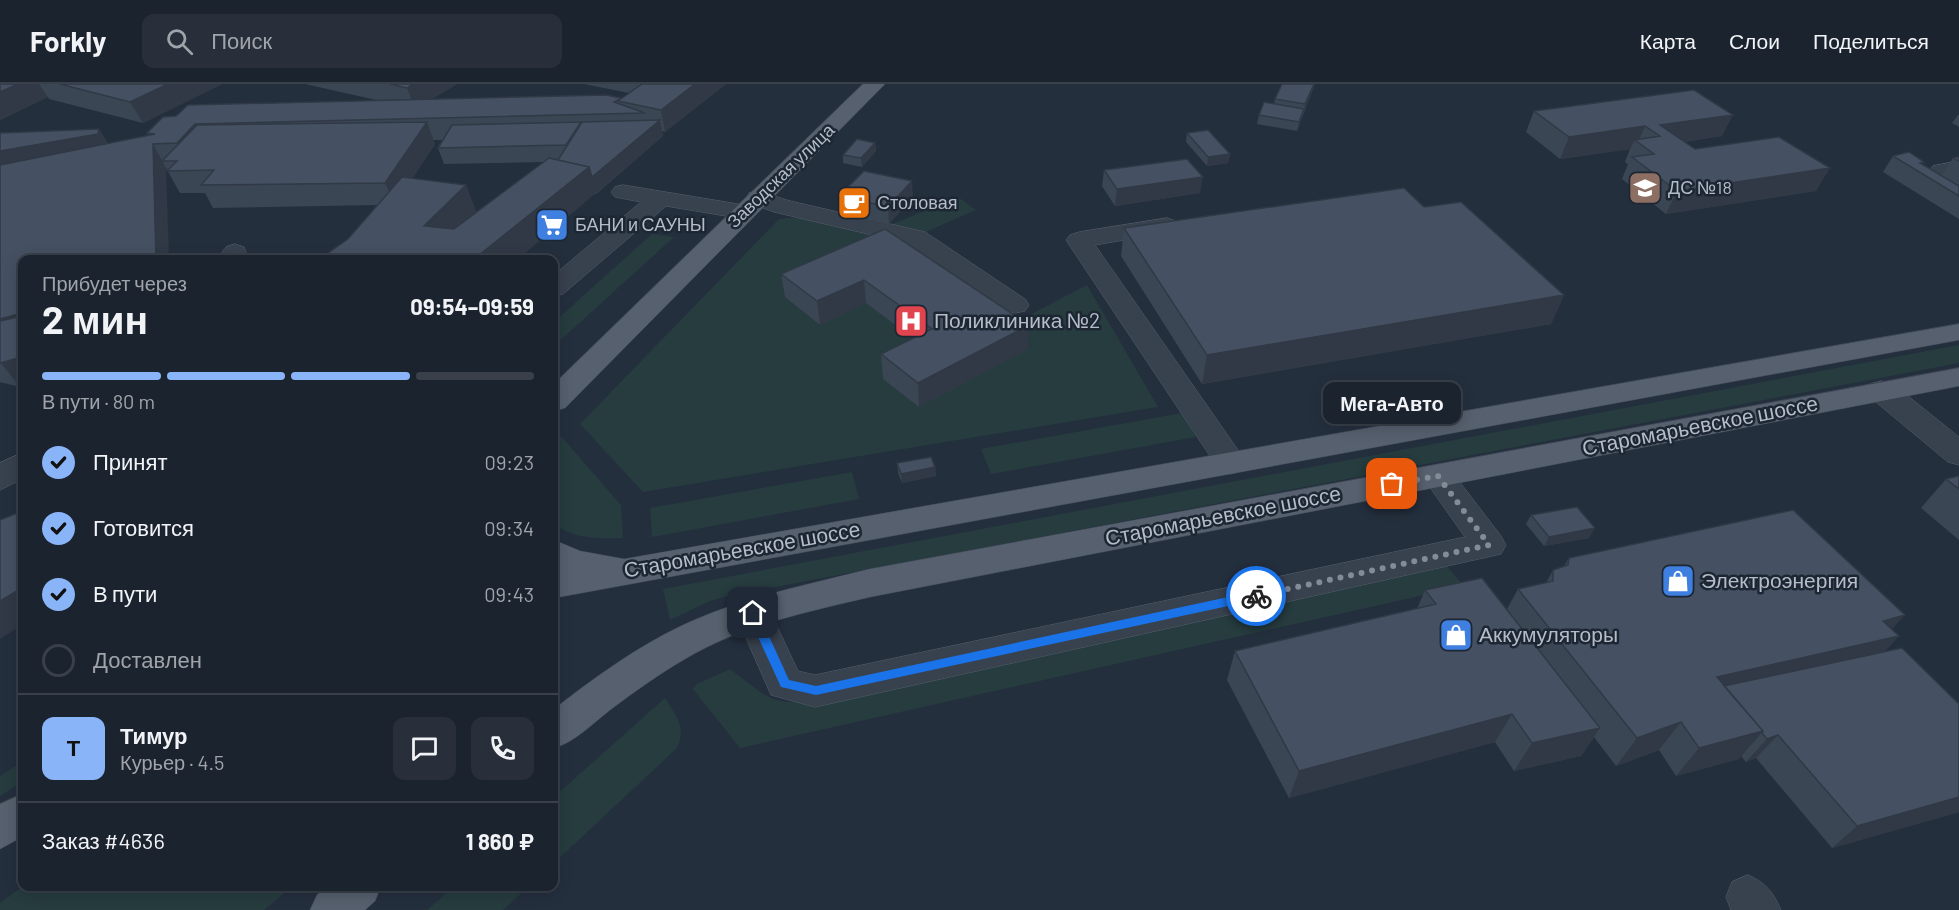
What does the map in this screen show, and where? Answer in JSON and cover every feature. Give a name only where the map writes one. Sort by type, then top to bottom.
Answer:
[{"type":"main road","name":"Заводская улица","points":[[558,399],[875,84]]},
{"type":"main road","name":"Старомарьевское шоссе","points":[[558,584],[1959,332]]},
{"type":"main road","name":"Старомарьевское шоссе","points":[[558,728],[663,653],[712,628],[753,613],[870,584],[1959,377]]},
{"type":"main road","points":[[558,555],[582,564],[642,568]]},
{"type":"main road","points":[[0,829],[18,816]]},
{"type":"main road","points":[[333,910],[354,891]]},
{"type":"lane","points":[[623,192],[783,207],[916,237],[1016,305]]},
{"type":"lane","points":[[824,216],[844,194]]},
{"type":"lane","points":[[558,285],[662,197]]},
{"type":"lane","points":[[1192,222],[1079,240],[1231,463]]},
{"type":"lane","points":[[1882,391],[1959,454]]},
{"type":"lane","points":[[0,479],[18,467]]},
{"type":"lane","points":[[753,613],[785,684],[816,691],[1489,545],[1438,476]]},
{"type":"green space","points":[[958,197],[976,210],[889,248],[1031,345],[1010,325],[1087,285],[1158,407],[643,492],[580,424],[779,219],[839,213],[890,225]]},
{"type":"green space","points":[[652,234],[674,237],[558,342],[558,318]]},
{"type":"green space","points":[[1959,345],[1959,363],[728,596],[710,601],[670,620],[663,589]]},
{"type":"green space","points":[[1182,413],[1196,437],[991,474],[981,449]]},
{"type":"green space","points":[[561,436],[621,505],[623,538],[577,535],[558,526],[558,442]]},
{"type":"green space","points":[[852,472],[859,499],[652,537],[650,508]]},
{"type":"green space","points":[[1444,563],[1464,586],[740,748],[693,689],[697,684],[730,669],[769,697],[789,702],[816,700]]},
{"type":"green space","points":[[665,698],[681,729],[676,749],[558,859],[558,793]]},
{"type":"green space","points":[[18,765],[18,785],[0,796],[0,776]]},
{"type":"green space","points":[[18,890],[287,891],[264,910],[0,910],[0,903]]},
{"type":"green space","points":[[448,891],[524,891],[503,910],[427,910]]},
{"type":"building","points":[[0,84],[18,84],[0,92]]},
{"type":"building","points":[[60,84],[168,84],[130,102]]},
{"type":"building","points":[[390,84],[413,84],[407,88]]},
{"type":"building","points":[[642,84],[695,84],[661,110],[618,101]]},
{"type":"building","points":[[1282,84],[1314,84],[1305,104],[1275,99]]},
{"type":"building","points":[[1694,90],[1733,115],[1660,125],[1695,149],[1779,137],[1830,168],[1677,191],[1632,157],[1654,154],[1635,140],[1660,136],[1645,126],[1569,137],[1534,111]]},
{"type":"building","points":[[606,95],[621,98],[614,102],[645,113],[195,124],[177,143],[153,144],[156,255],[18,255],[18,314],[0,319],[0,165],[155,134],[147,133],[163,117],[176,116],[188,105]]},
{"type":"building","points":[[1264,102],[1304,109],[1299,122],[1259,115]]},
{"type":"building","points":[[660,120],[592,177],[589,167],[558,160],[582,122]]},
{"type":"building","points":[[427,122],[385,183],[201,185],[214,170],[167,171],[177,161],[162,161],[197,125]]},
{"type":"building","points":[[581,122],[566,145],[438,148],[452,125]]},
{"type":"building","points":[[99,129],[98,134],[0,151],[0,133]]},
{"type":"building","points":[[1208,130],[1230,154],[1208,157],[1187,133]]},
{"type":"building","points":[[857,139],[875,143],[861,158],[843,155]]},
{"type":"building","points":[[1909,152],[1924,162],[1920,163],[1959,186],[1959,196],[1893,156]]},
{"type":"building","points":[[549,158],[589,167],[479,255],[325,255],[348,239],[402,177],[466,185],[424,226],[454,229]]},
{"type":"building","points":[[1187,159],[1203,177],[1117,189],[1104,170]]},
{"type":"building","points":[[864,171],[912,181],[888,207],[839,196]]},
{"type":"building","points":[[1404,188],[1424,207],[1461,202],[1564,295],[1207,355],[1124,228]]},
{"type":"building","points":[[885,229],[1029,325],[918,383],[881,354],[932,329],[864,280],[817,301],[781,274]]},
{"type":"building","points":[[18,317],[18,358],[0,363],[0,321]]},
{"type":"building","points":[[931,457],[935,467],[901,474],[897,463]]},
{"type":"building","points":[[1959,476],[1959,489],[1946,479]]},
{"type":"building","points":[[1577,507],[1595,528],[1549,537],[1531,515]]},
{"type":"building","points":[[1793,510],[1905,615],[1883,621],[1899,636],[1717,677],[1763,731],[1699,748],[1681,722],[1637,738],[1518,589],[1553,581],[1553,570],[1568,565],[1569,558]]},
{"type":"building","points":[[18,513],[18,590],[0,601],[0,520]]},
{"type":"building","points":[[1482,578],[1600,728],[1532,743],[1512,714],[1299,771],[1235,651],[1436,604],[1425,590]]},
{"type":"building","points":[[1902,648],[1959,704],[1959,797],[1857,826],[1778,735],[1767,739],[1763,731],[1724,686]]},
{"type":"way so far","points":[[1256,596],[1489,545],[1438,476],[1392,484]]},
{"type":"place","name":"ДС №18","points":[[1645,188]]},
{"type":"place","name":"Столовая","points":[[854,203]]},
{"type":"place","name":"БАНИ и САУНЫ","points":[[552,225]]},
{"type":"place","name":"Поликлиника №2","points":[[911,321]]},
{"type":"place","name":"Мега-Авто","points":[[1392,484]]},
{"type":"place","name":"Электроэнергия","points":[[1678,581]]},
{"type":"place","name":"Аккумуляторы","points":[[1456,635]]},
{"type":"route","points":[[753,613],[785,684],[816,691],[1256,596]]}]
